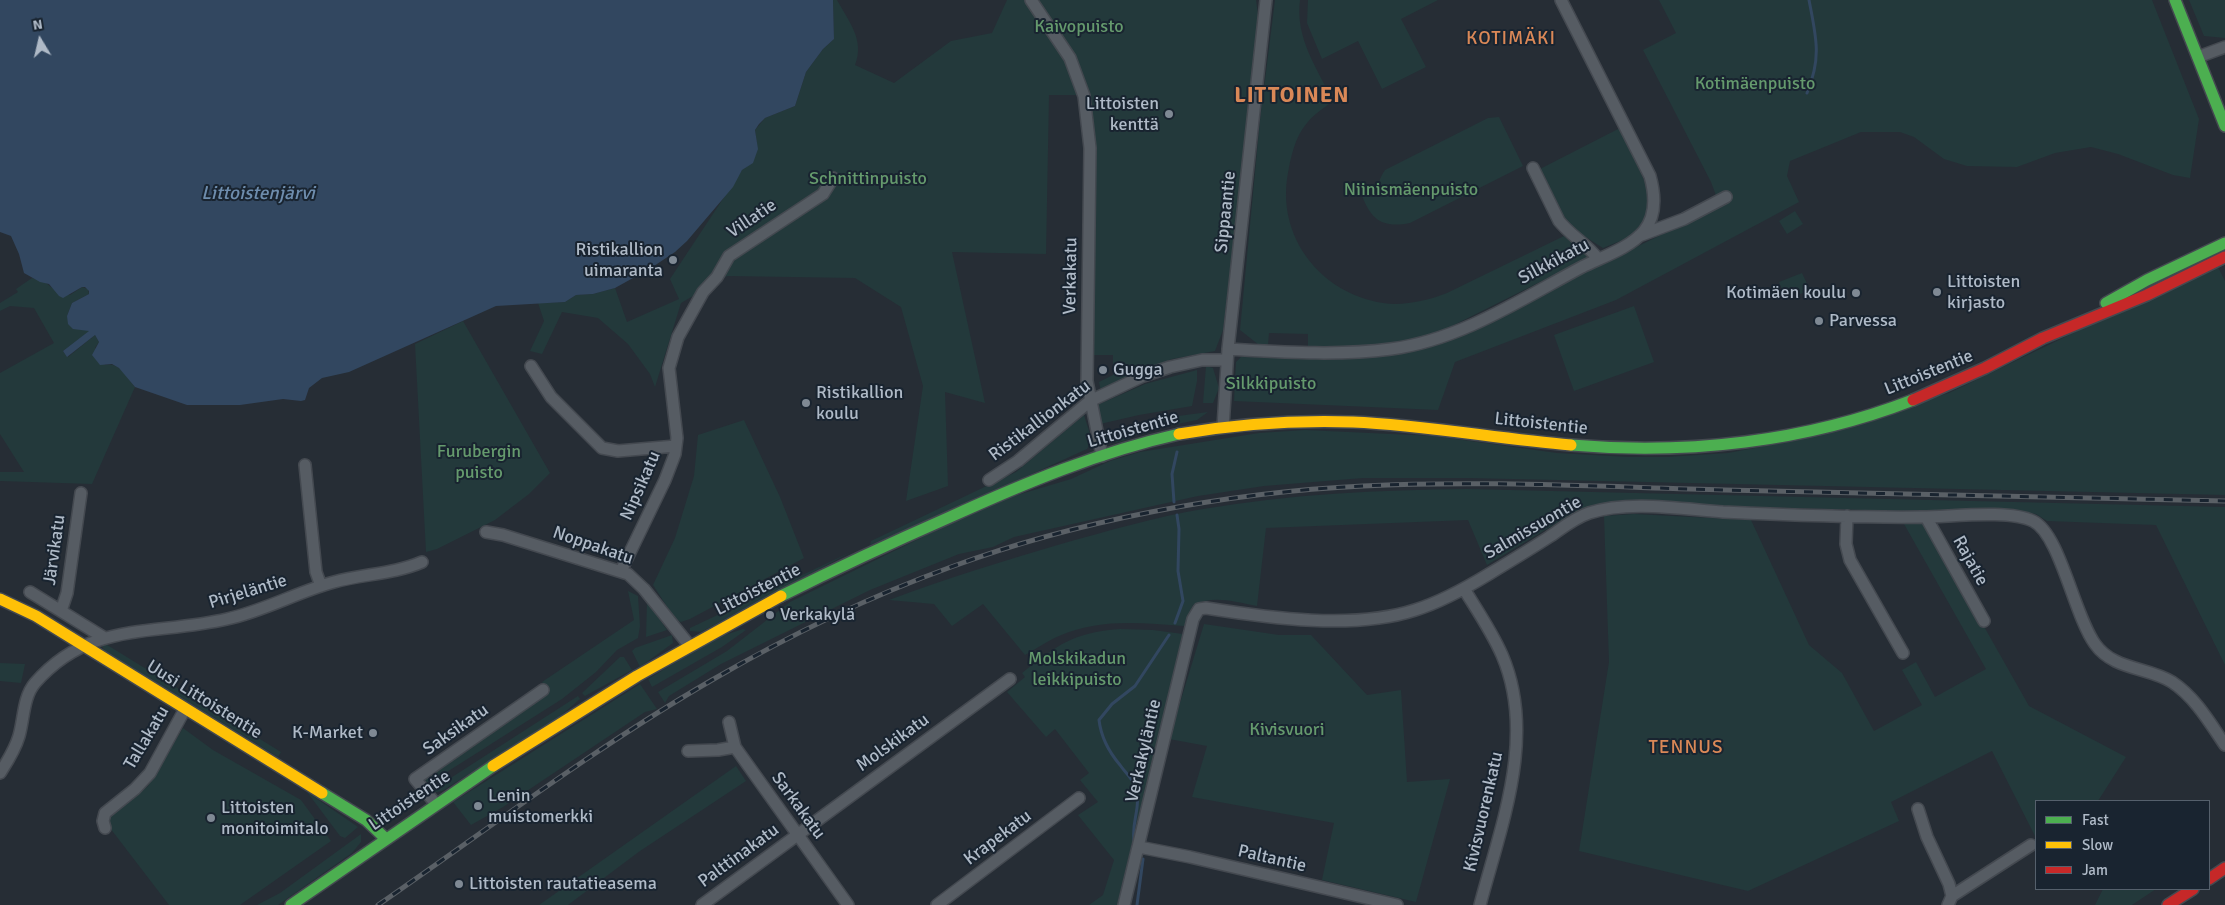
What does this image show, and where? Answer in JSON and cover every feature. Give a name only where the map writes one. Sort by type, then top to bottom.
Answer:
[{"type":"street","name":"Verkakatu","points":[[1031,0],[1070,58],[1084,96],[1090,148],[1087,380],[1102,456]]},
{"type":"street","name":"Sippaantie","points":[[1223,427],[1227,354],[1266,0]]},
{"type":"street","name":"Silkkikatu","points":[[1227,354],[1373,351],[1412,345],[1440,337],[1476,322],[1598,259],[1638,236],[1648,224],[1653,210],[1654,193],[1650,176],[1561,0]]},
{"type":"street","points":[[2175,0],[2225,126]]},
{"type":"street","points":[[2198,57],[2225,47]]},
{"type":"street","points":[[1533,168],[1565,229],[1586,244],[1598,259]]},
{"type":"street","name":"Villatie","points":[[686,326],[703,292],[717,277],[729,256],[822,194],[833,178]]},
{"type":"street","points":[[1638,236],[1684,219],[1726,197]]},
{"type":"street","name":"Littoistentie","points":[[2078,322],[2116,296],[2225,243]]},
{"type":"street","name":"Littoistentie","points":[[291,905],[436,804],[533,741],[689,645],[866,554],[1024,484],[1102,456],[1156,440],[1223,427],[1302,423],[1372,423],[1586,447],[1662,448],[1721,445],[1823,428],[1882,410],[1975,374],[2033,343],[2078,322],[2121,306],[2225,256]]},
{"type":"street","name":"Nipsikatu","points":[[621,571],[670,470],[676,446],[669,368],[678,337],[686,326]]},
{"type":"street","name":"Ristikallionkatu","points":[[989,480],[1018,461],[1090,401],[1143,376],[1170,367],[1227,354]]},
{"type":"street","points":[[531,366],[551,396],[602,448],[618,451],[676,446]]},
{"type":"street","points":[[305,466],[316,572],[320,586]]},
{"type":"street","name":"Järvikatu","points":[[61,611],[67,593],[81,494]]},
{"type":"street","name":"Salmissuontie","points":[[1202,608],[1286,618],[1364,619],[1415,610],[1464,589],[1582,516],[1605,510],[1640,507],[1848,516],[2011,516],[2031,520],[2039,524],[2051,539],[2083,624],[2099,649],[2116,662],[2163,678],[2176,685],[2194,702],[2225,745]]},
{"type":"street","points":[[1848,516],[1846,544],[1850,560],[1903,653]]},
{"type":"street","name":"Rajatie","points":[[1926,517],[1984,622]]},
{"type":"street","name":"Noppakatu","points":[[486,532],[503,535],[621,571],[640,584],[689,645]]},
{"type":"street","name":"Pirjeläntie","points":[[0,773],[16,744],[31,688],[42,676],[82,645],[103,637],[227,619],[261,610],[320,586],[344,579],[408,568],[422,562]]},
{"type":"street","name":"Kivisvuorenkatu","points":[[1464,589],[1503,656],[1510,680],[1516,723],[1516,761],[1480,905]]},
{"type":"street","points":[[30,592],[103,637]]},
{"type":"street","name":"Uusi Littoistentie","points":[[0,599],[36,616],[366,820],[386,838]]},
{"type":"street","name":"Verkakyläntie","points":[[1124,905],[1193,620],[1196,613],[1202,608]]},
{"type":"street","name":"Molskikatu","points":[[797,835],[1010,679]]},
{"type":"street","name":"Saksikatu","points":[[436,804],[415,780],[543,690]]},
{"type":"street","name":"Tallakatu","points":[[105,828],[105,813],[135,790],[150,773],[185,709]]},
{"type":"street","name":"Sarkakatu","points":[[729,722],[735,747],[848,905]]},
{"type":"street","points":[[688,751],[718,750],[735,747]]},
{"type":"street","name":"Krapekatu","points":[[937,905],[1079,798]]},
{"type":"street","points":[[1918,809],[1927,837],[1949,884],[1950,900]]},
{"type":"street","name":"Palttinakatu","points":[[702,905],[797,835]]},
{"type":"street","points":[[1950,900],[2031,845]]},
{"type":"street","name":"Paltantie","points":[[1139,848],[1190,857],[1397,905]]},
{"type":"street","points":[[2210,877],[2225,868]]},
{"type":"street","points":[[2168,905],[2191,890]]},
{"type":"green space","points":[[833,0],[837,0],[851,24],[857,39],[858,56],[855,65],[894,83],[951,41],[992,33],[1007,0],[1256,0],[1259,21],[1255,73],[1223,330],[1215,351],[1172,359],[1134,373],[1101,391],[1099,382],[1113,375],[1113,355],[1091,355],[1088,96],[1082,72],[1074,76],[1080,95],[1049,95],[1046,254],[952,252],[985,403],[945,392],[948,486],[906,501],[923,386],[901,307],[855,278],[727,276],[681,303],[655,387],[650,374],[628,344],[598,318],[562,312],[542,354],[530,351],[544,321],[538,303],[565,302],[576,295],[593,294],[615,288],[627,322],[679,299],[670,279],[742,170],[752,162],[757,148],[755,130],[765,118],[795,106],[806,72],[823,49],[834,39]]},
{"type":"green space","points":[[1275,0],[1300,0],[1299,14],[1304,40],[1314,65],[1333,101],[1313,117],[1299,134],[1288,173],[1286,196],[1289,218],[1296,239],[1307,258],[1322,274],[1339,287],[1360,297],[1383,303],[1399,304],[1447,293],[1564,236],[1590,257],[1428,338],[1373,347],[1308,346],[1308,334],[1269,333],[1268,345],[1259,345],[1240,330],[1260,120]]},
{"type":"green space","points":[[1308,0],[1438,0],[1401,19],[1426,67],[1382,89],[1358,41],[1322,59],[1307,23]]},
{"type":"green space","name":"Kotimäenpuisto","points":[[1659,0],[2152,0],[2199,119],[2190,178],[2173,175],[2118,154],[2091,147],[2055,153],[2017,167],[1967,166],[1944,159],[1914,137],[1900,132],[1861,132],[1790,161],[1787,176],[1799,202],[1616,300],[1455,362],[1438,410],[1234,401],[1236,362],[1241,357],[1320,358],[1399,352],[1526,301],[1720,206],[1711,182],[1643,50],[1676,33]]},
{"type":"green space","points":[[2189,0],[2225,0],[2225,38],[2204,36]]},
{"type":"green space","name":"Niinismäenpuisto","points":[[1499,117],[1523,166],[1410,223],[1386,223],[1374,217],[1362,196],[1378,197],[1379,183],[1385,170],[1488,118]]},
{"type":"green space","points":[[1620,128],[1650,193],[1648,216],[1630,237],[1603,248],[1568,226],[1538,170]]},
{"type":"green space","points":[[1795,211],[1803,224],[1787,234],[1779,221]]},
{"type":"green space","points":[[2218,267],[2225,281],[2225,495],[1468,478],[1363,478],[1264,486],[1198,496],[1014,537],[993,547],[959,554],[870,590],[721,664],[669,696],[665,703],[658,692],[727,651],[790,602],[994,502],[1071,479],[1110,461],[1140,452],[1259,433],[1305,430],[1434,436],[1557,453],[1629,457],[1667,457],[1728,453],[1792,441],[1949,393],[2096,322]]},
{"type":"green space","points":[[1802,273],[1810,290],[1786,300],[1779,282]]},
{"type":"green space","points":[[32,278],[45,282],[51,287],[70,295],[82,287],[88,289],[89,294],[72,303],[67,316],[90,331],[63,351],[68,357],[95,335],[99,342],[95,348],[105,365],[119,368],[135,387],[92,484],[0,481],[0,472],[24,472],[0,434],[0,373],[54,343],[34,308],[10,306],[0,311],[0,303],[18,292],[16,289]]},
{"type":"green space","points":[[1634,306],[1654,362],[1574,391],[1554,335]]},
{"type":"green space","name":"Furubergin puisto","points":[[463,321],[550,473],[529,494],[495,520],[437,549],[426,552],[415,344]]},
{"type":"green space","points":[[1206,366],[1213,368],[1219,388],[1213,403],[1203,403]]},
{"type":"green space","points":[[1197,370],[1197,381],[1192,406],[1100,424],[1095,406],[1145,384]]},
{"type":"green space","points":[[1208,412],[1197,420],[1158,428],[1156,419]]},
{"type":"green space","points":[[1084,415],[1092,440],[1087,449],[944,514],[870,545],[871,541],[1016,472]]},
{"type":"green space","points":[[744,420],[780,497],[804,558],[681,622],[675,619],[653,585],[675,538],[694,476],[698,435]]},
{"type":"green space","points":[[1146,422],[1148,431],[1122,441],[1111,442],[1106,440],[1104,433]]},
{"type":"green space","points":[[1467,489],[2225,507],[2225,665],[2156,525],[2047,521],[2036,514],[2003,510],[1899,511],[1616,503],[1595,505],[1575,512],[1487,565],[1468,520],[1266,528],[1257,606],[1225,600],[1209,600],[1193,605],[1184,626],[1121,623],[1090,626],[1059,636],[1025,655],[983,604],[952,626],[934,604],[889,600],[1039,550],[1185,512],[1302,496],[1401,490]]},
{"type":"green space","points":[[1634,514],[1751,520],[1809,645],[1842,673],[1874,731],[1922,705],[1902,670],[1916,662],[1935,697],[1986,669],[1904,524],[1926,524],[2029,706],[2126,757],[2099,800],[2035,800],[2035,836],[1992,751],[1891,802],[1899,821],[1748,891],[1579,851],[1609,662],[1604,516]]},
{"type":"green space","points":[[853,551],[701,632],[690,631],[690,628]]},
{"type":"green space","points":[[628,591],[638,596],[640,626],[638,638],[617,650],[596,672],[562,699],[428,784],[425,780],[549,693],[542,682],[634,620]]},
{"type":"green space","points":[[647,601],[667,630],[646,637]]},
{"type":"green space","name":"Kivisvuori","points":[[1204,624],[1279,635],[1311,635],[1367,695],[1401,690],[1407,782],[1450,779],[1416,902],[1322,880],[1334,823],[1192,797],[1207,746],[1169,739]]},
{"type":"green space","points":[[743,629],[746,630],[722,647],[652,687],[648,679],[716,638]]},
{"type":"green space","name":"Molskikadun leikkipuisto","points":[[1120,629],[1153,630],[1183,634],[1117,905],[1089,905],[1103,895],[1114,860],[1078,815],[1098,802],[1080,780],[1089,773],[1055,729],[1046,737],[1007,692],[1025,677],[1022,673],[1057,647],[1090,633]]},
{"type":"green space","points":[[672,635],[673,643],[640,667],[632,651],[635,648]]},
{"type":"green space","points":[[104,643],[281,752],[278,757],[105,651],[102,647]]},
{"type":"green space","points":[[620,657],[624,657],[632,670],[585,696],[582,693]]},
{"type":"green space","points":[[0,663],[25,664],[21,683],[0,681]]},
{"type":"green space","points":[[640,684],[657,709],[645,712],[503,807],[471,825],[453,802]]},
{"type":"green space","points":[[578,696],[580,699],[558,718],[442,791],[436,792],[432,790]]},
{"type":"green space","name":"Littoisten monitoimitalo","points":[[183,728],[213,750],[301,800],[331,841],[240,905],[169,905],[110,828],[108,816],[131,801],[148,786]]},
{"type":"green space","points":[[736,766],[746,781],[640,851],[568,905],[539,905]]},
{"type":"green space","points":[[307,792],[358,827],[345,838],[340,836]]},
{"type":"green space","points":[[361,834],[361,842],[352,853],[278,905],[257,905],[280,893]]},
{"type":"green space","points":[[2102,890],[2154,890],[2132,905],[2095,905]]},
{"type":"water","name":"Littoistenjärvi","points":[[0,0],[833,0],[834,39],[823,49],[806,72],[795,106],[765,118],[755,130],[758,149],[753,163],[742,170],[733,187],[687,241],[675,252],[651,268],[615,288],[593,294],[576,295],[565,302],[496,306],[349,372],[322,378],[309,388],[305,400],[283,399],[240,405],[187,405],[135,387],[119,368],[112,364],[100,365],[92,355],[99,342],[95,335],[67,357],[63,351],[89,331],[73,329],[68,324],[67,316],[72,303],[89,294],[89,291],[82,287],[63,298],[49,284],[40,282],[24,273],[19,254],[11,236],[0,232]]},
{"type":"waterway","points":[[1807,93],[1812,80],[1816,58],[1815,36],[1809,0]]},
{"type":"waterway","points":[[1174,502],[1172,474],[1177,452]]},
{"type":"waterway","points":[[1175,623],[1183,601],[1178,571],[1179,529],[1177,515]]},
{"type":"waterway","points":[[1134,841],[1137,800],[1133,781],[1112,755],[1106,744],[1099,720],[1112,704],[1135,686],[1169,635]]},
{"type":"waterway","points":[[1137,905],[1143,859]]},
{"type":"railway","points":[[378,905],[626,733],[712,680],[770,648],[859,604],[951,567],[1049,536],[1101,523],[1207,502],[1260,495],[1312,489],[1408,484],[1544,485],[2225,501]]},
{"type":"traffic: fast","points":[[2175,0],[2225,126]]},
{"type":"traffic: fast","points":[[2106,303],[2147,280],[2225,243]]},
{"type":"traffic: fast","points":[[1571,445],[1658,448],[1745,442],[1830,426],[1913,400]]},
{"type":"traffic: fast","points":[[781,596],[978,504],[1063,469],[1149,441],[1179,434]]},
{"type":"traffic: fast","points":[[291,905],[493,766]]},
{"type":"traffic: fast","points":[[322,793],[366,820],[386,839]]},
{"type":"traffic: slow","points":[[1179,434],[1266,424],[1353,422],[1408,426],[1571,445]]},
{"type":"traffic: slow","points":[[493,766],[637,676],[781,596]]},
{"type":"traffic: slow","points":[[0,599],[36,616],[322,793]]},
{"type":"traffic: jam","points":[[1913,400],[1985,368],[2043,338],[2147,295],[2225,257]]},
{"type":"traffic: jam","points":[[2210,878],[2225,868]]},
{"type":"traffic: jam","points":[[2168,905],[2191,890]]},
{"type":"place","name":"Littoisten kenttä","points":[[1169,114]]},
{"type":"place","name":"Ristikallion uimaranta","points":[[673,260]]},
{"type":"place","name":"Littoisten kirjasto","points":[[1937,292]]},
{"type":"place","name":"Kotimäen koulu","points":[[1856,293]]},
{"type":"place","name":"Parvessa","points":[[1819,321]]},
{"type":"place","name":"Gugga","points":[[1103,370]]},
{"type":"place","name":"Ristikallion koulu","points":[[806,403]]},
{"type":"place","name":"Verkakylä","points":[[770,615]]},
{"type":"place","name":"K-Market","points":[[373,733]]},
{"type":"place","name":"Lenin muistomerkki","points":[[478,806]]},
{"type":"place","name":"Littoisten monitoimitalo","points":[[211,818]]},
{"type":"place","name":"Littoisten rautatieasema","points":[[459,884]]},
{"type":"district","name":"KOTIMÄKI","points":[[1511,39]]},
{"type":"district","name":"LITTOINEN","points":[[1292,96]]},
{"type":"district","name":"TENNUS","points":[[1686,748]]},
{"type":"park label","name":"Kaivopuisto","points":[[1079,27]]},
{"type":"park label","name":"Schnittinpuisto","points":[[868,179]]},
{"type":"park label","name":"Silkkipuisto","points":[[1271,384]]}]
